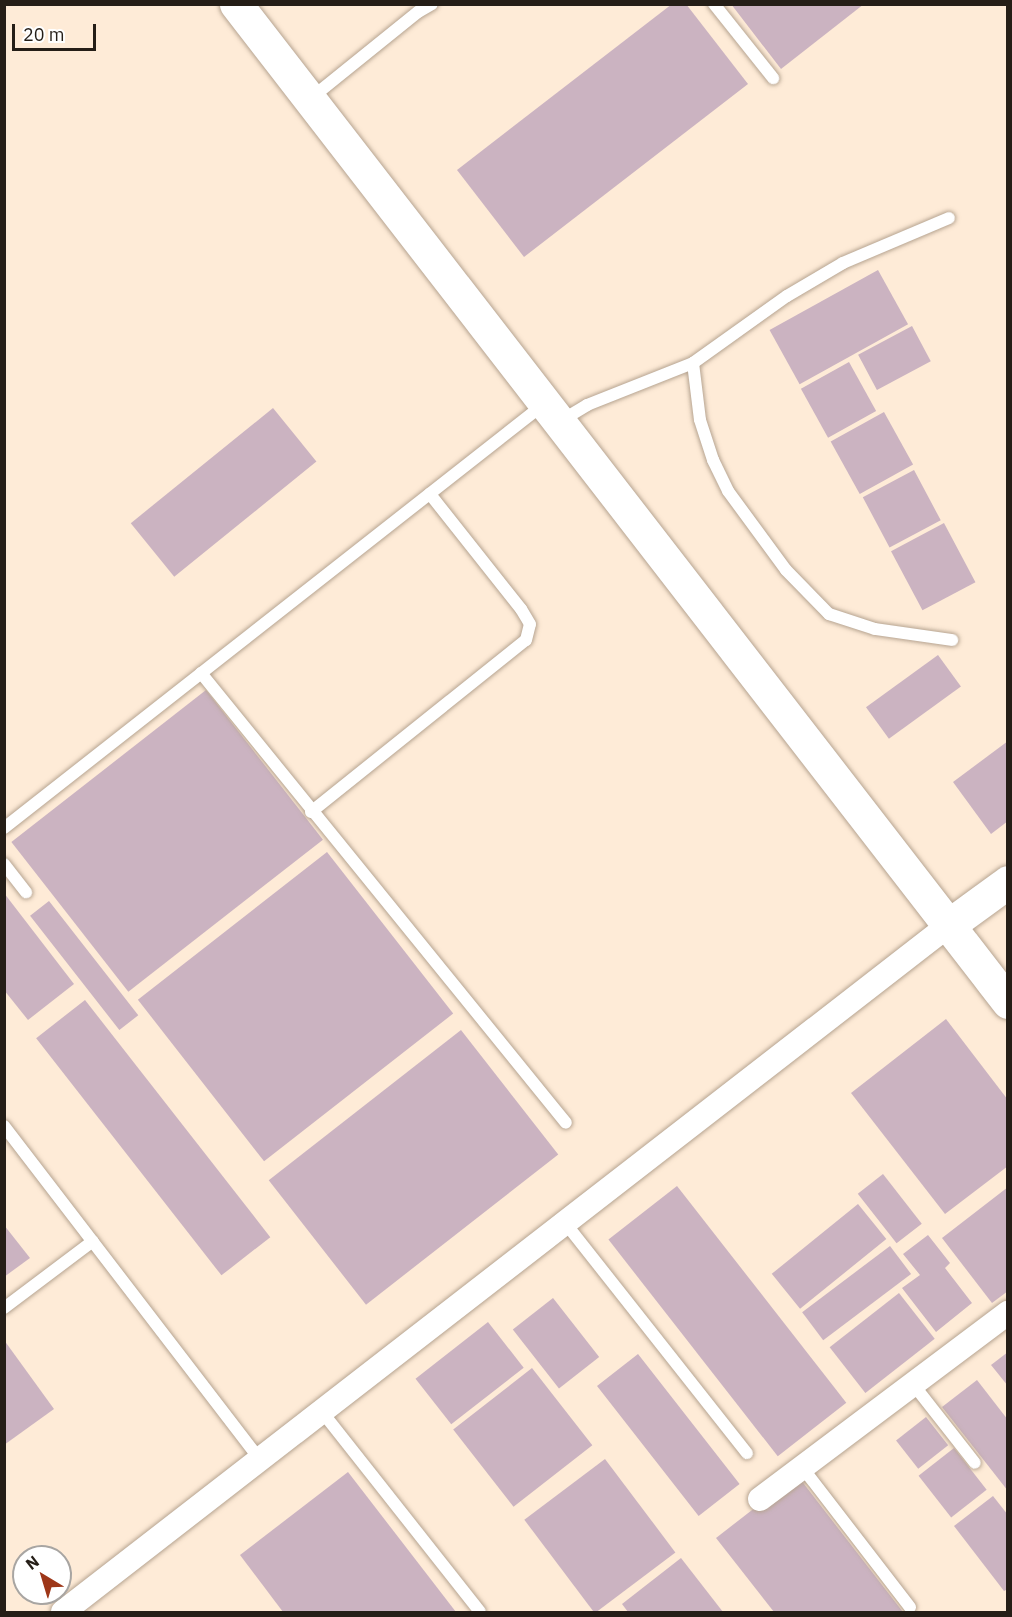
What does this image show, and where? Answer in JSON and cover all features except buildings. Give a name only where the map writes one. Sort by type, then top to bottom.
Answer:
[{"type":"street","points":[[236,4],[1008,1002]]},
{"type":"street","points":[[63,1612],[323,1413],[949,925],[1008,882]]},
{"type":"street","points":[[760,1500],[1008,1313]]},
{"type":"lane","points":[[309,99],[418,12],[432,4]]},
{"type":"lane","points":[[714,4],[773,78]]},
{"type":"lane","points":[[4,828],[430,494],[552,413],[587,405],[693,363],[787,296],[843,263],[949,218]]},
{"type":"lane","points":[[693,363],[700,420],[713,460],[728,491],[786,570],[829,614],[875,629],[952,640]]},
{"type":"lane","points":[[311,812],[526,640],[530,624],[521,609],[430,494]]},
{"type":"lane","points":[[201,673],[311,812],[566,1123]]},
{"type":"lane","points":[[4,864],[26,892]]},
{"type":"lane","points":[[4,1125],[261,1461]]},
{"type":"lane","points":[[566,1224],[747,1454]]},
{"type":"lane","points":[[4,1308],[93,1241]]},
{"type":"lane","points":[[913,1384],[975,1463]]},
{"type":"lane","points":[[323,1413],[480,1612]]},
{"type":"lane","points":[[802,1467],[910,1607]]}]
